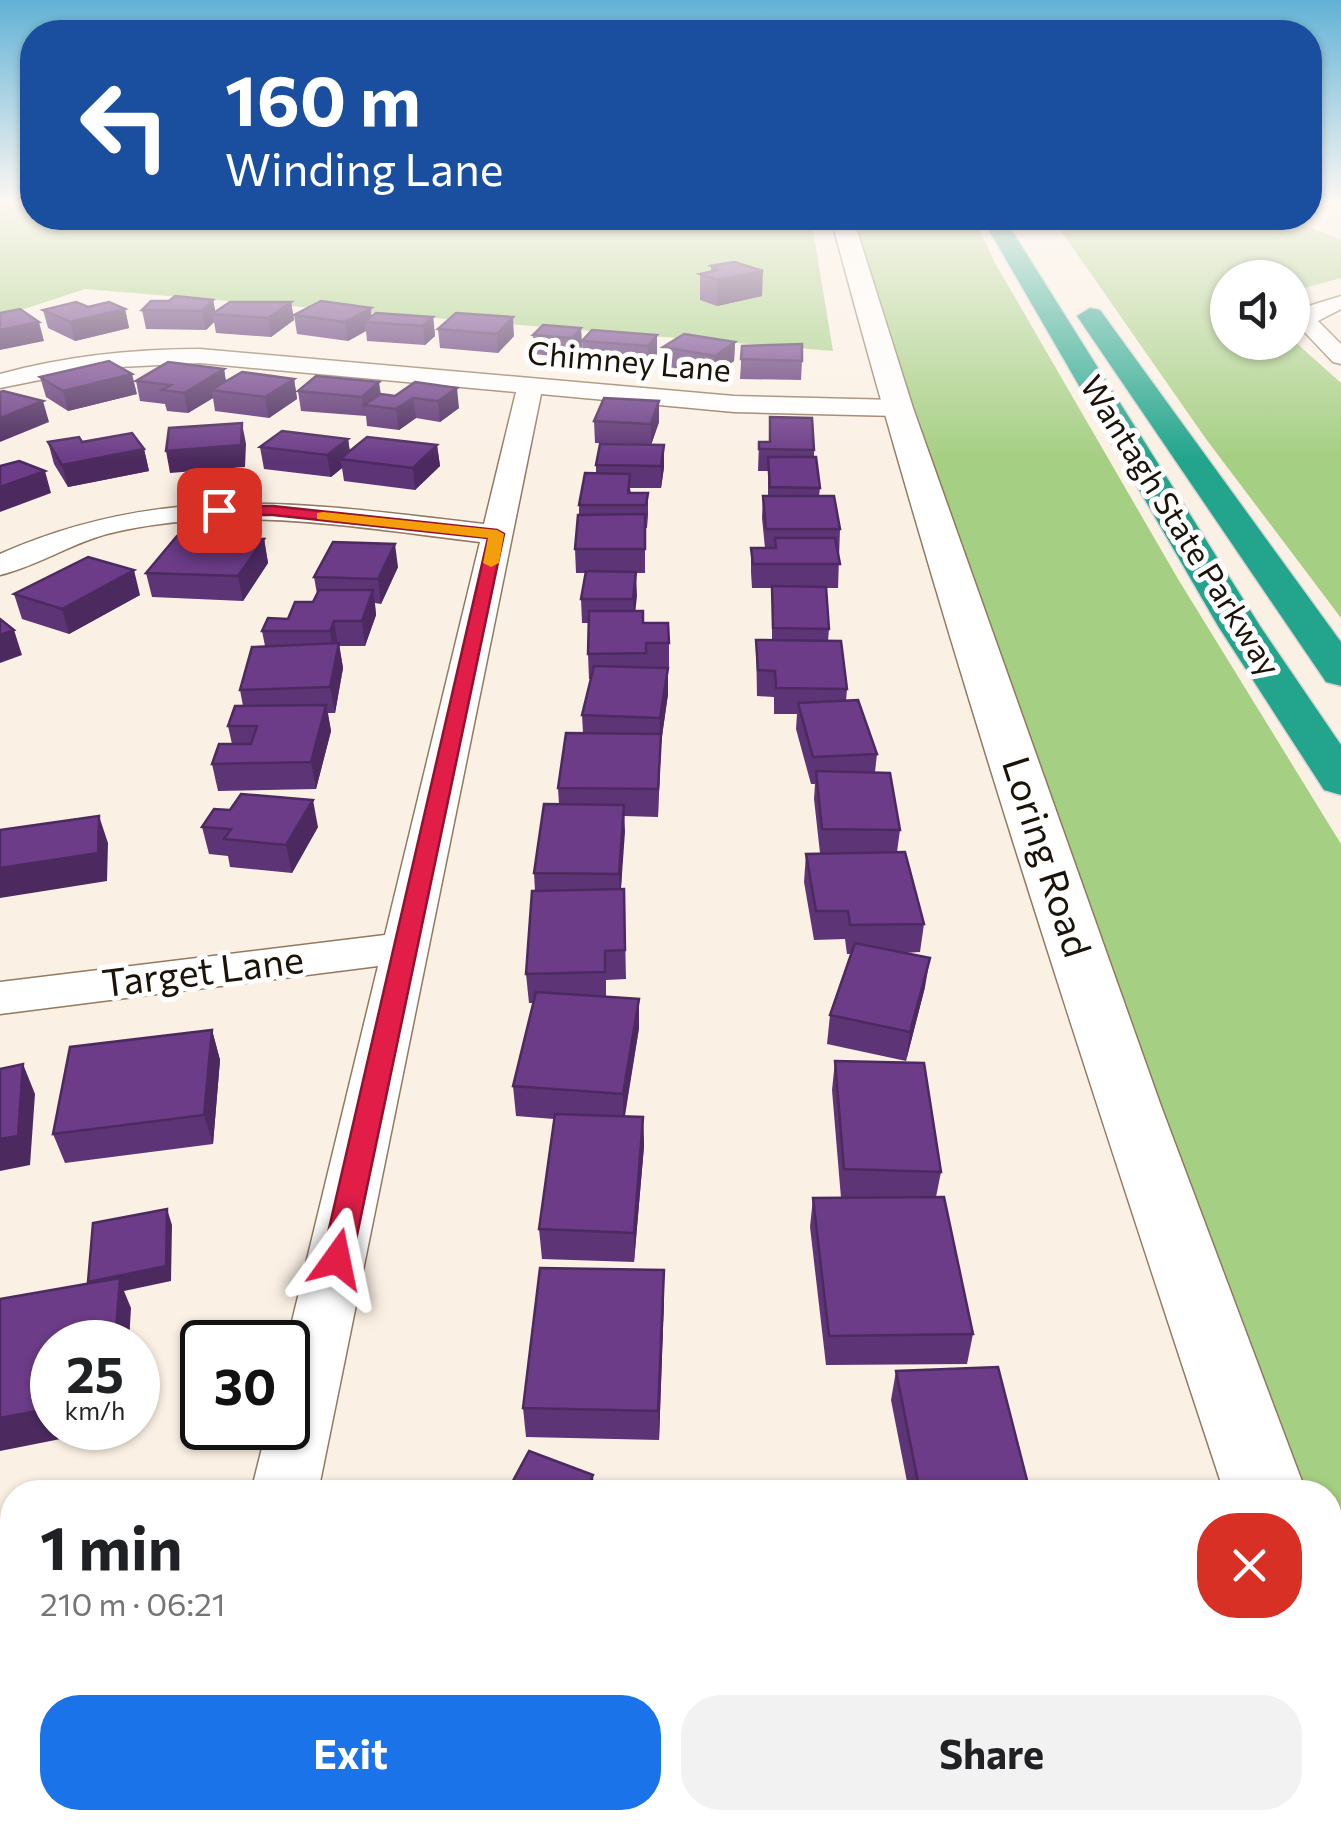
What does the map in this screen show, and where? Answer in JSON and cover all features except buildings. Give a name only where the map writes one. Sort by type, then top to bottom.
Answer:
[{"type":"highway","name":"Wantagh State Parkway","points":[[1035,288],[1239,626],[1341,780]]},
{"type":"highway","name":"Wantagh State Parkway","points":[[1074,288],[1215,498],[1341,674]]},
{"type":"street","name":"Loring Road","points":[[862,288],[897,408],[1129,1106],[1262,1480]]},
{"type":"street","points":[[1341,302],[1310,313],[1306,322],[1341,357]]},
{"type":"street","name":"Chimney Lane","points":[[0,381],[53,366],[138,356],[200,356],[747,404],[897,408]]},
{"type":"street","points":[[288,1480],[530,386]]},
{"type":"street","points":[[0,566],[53,542],[106,526],[219,510],[273,511],[497,534]]},
{"type":"street","name":"Target Lane","points":[[0,998],[406,947]]},
{"type":"green space","points":[[0,288],[823,288],[833,351],[85,289],[0,317]]},
{"type":"green space","points":[[873,288],[1010,288],[1178,579],[1341,844],[1341,1480],[1297,1480],[1033,766]]},
{"type":"green space","points":[[1101,288],[1210,288],[1210,360],[1310,360],[1310,355],[1341,383],[1341,618],[1206,439]]},
{"type":"slow traffic","points":[[323,516],[497,534],[491,563]]},
{"type":"route","points":[[219,510],[273,511],[497,534],[337,1259]]}]
